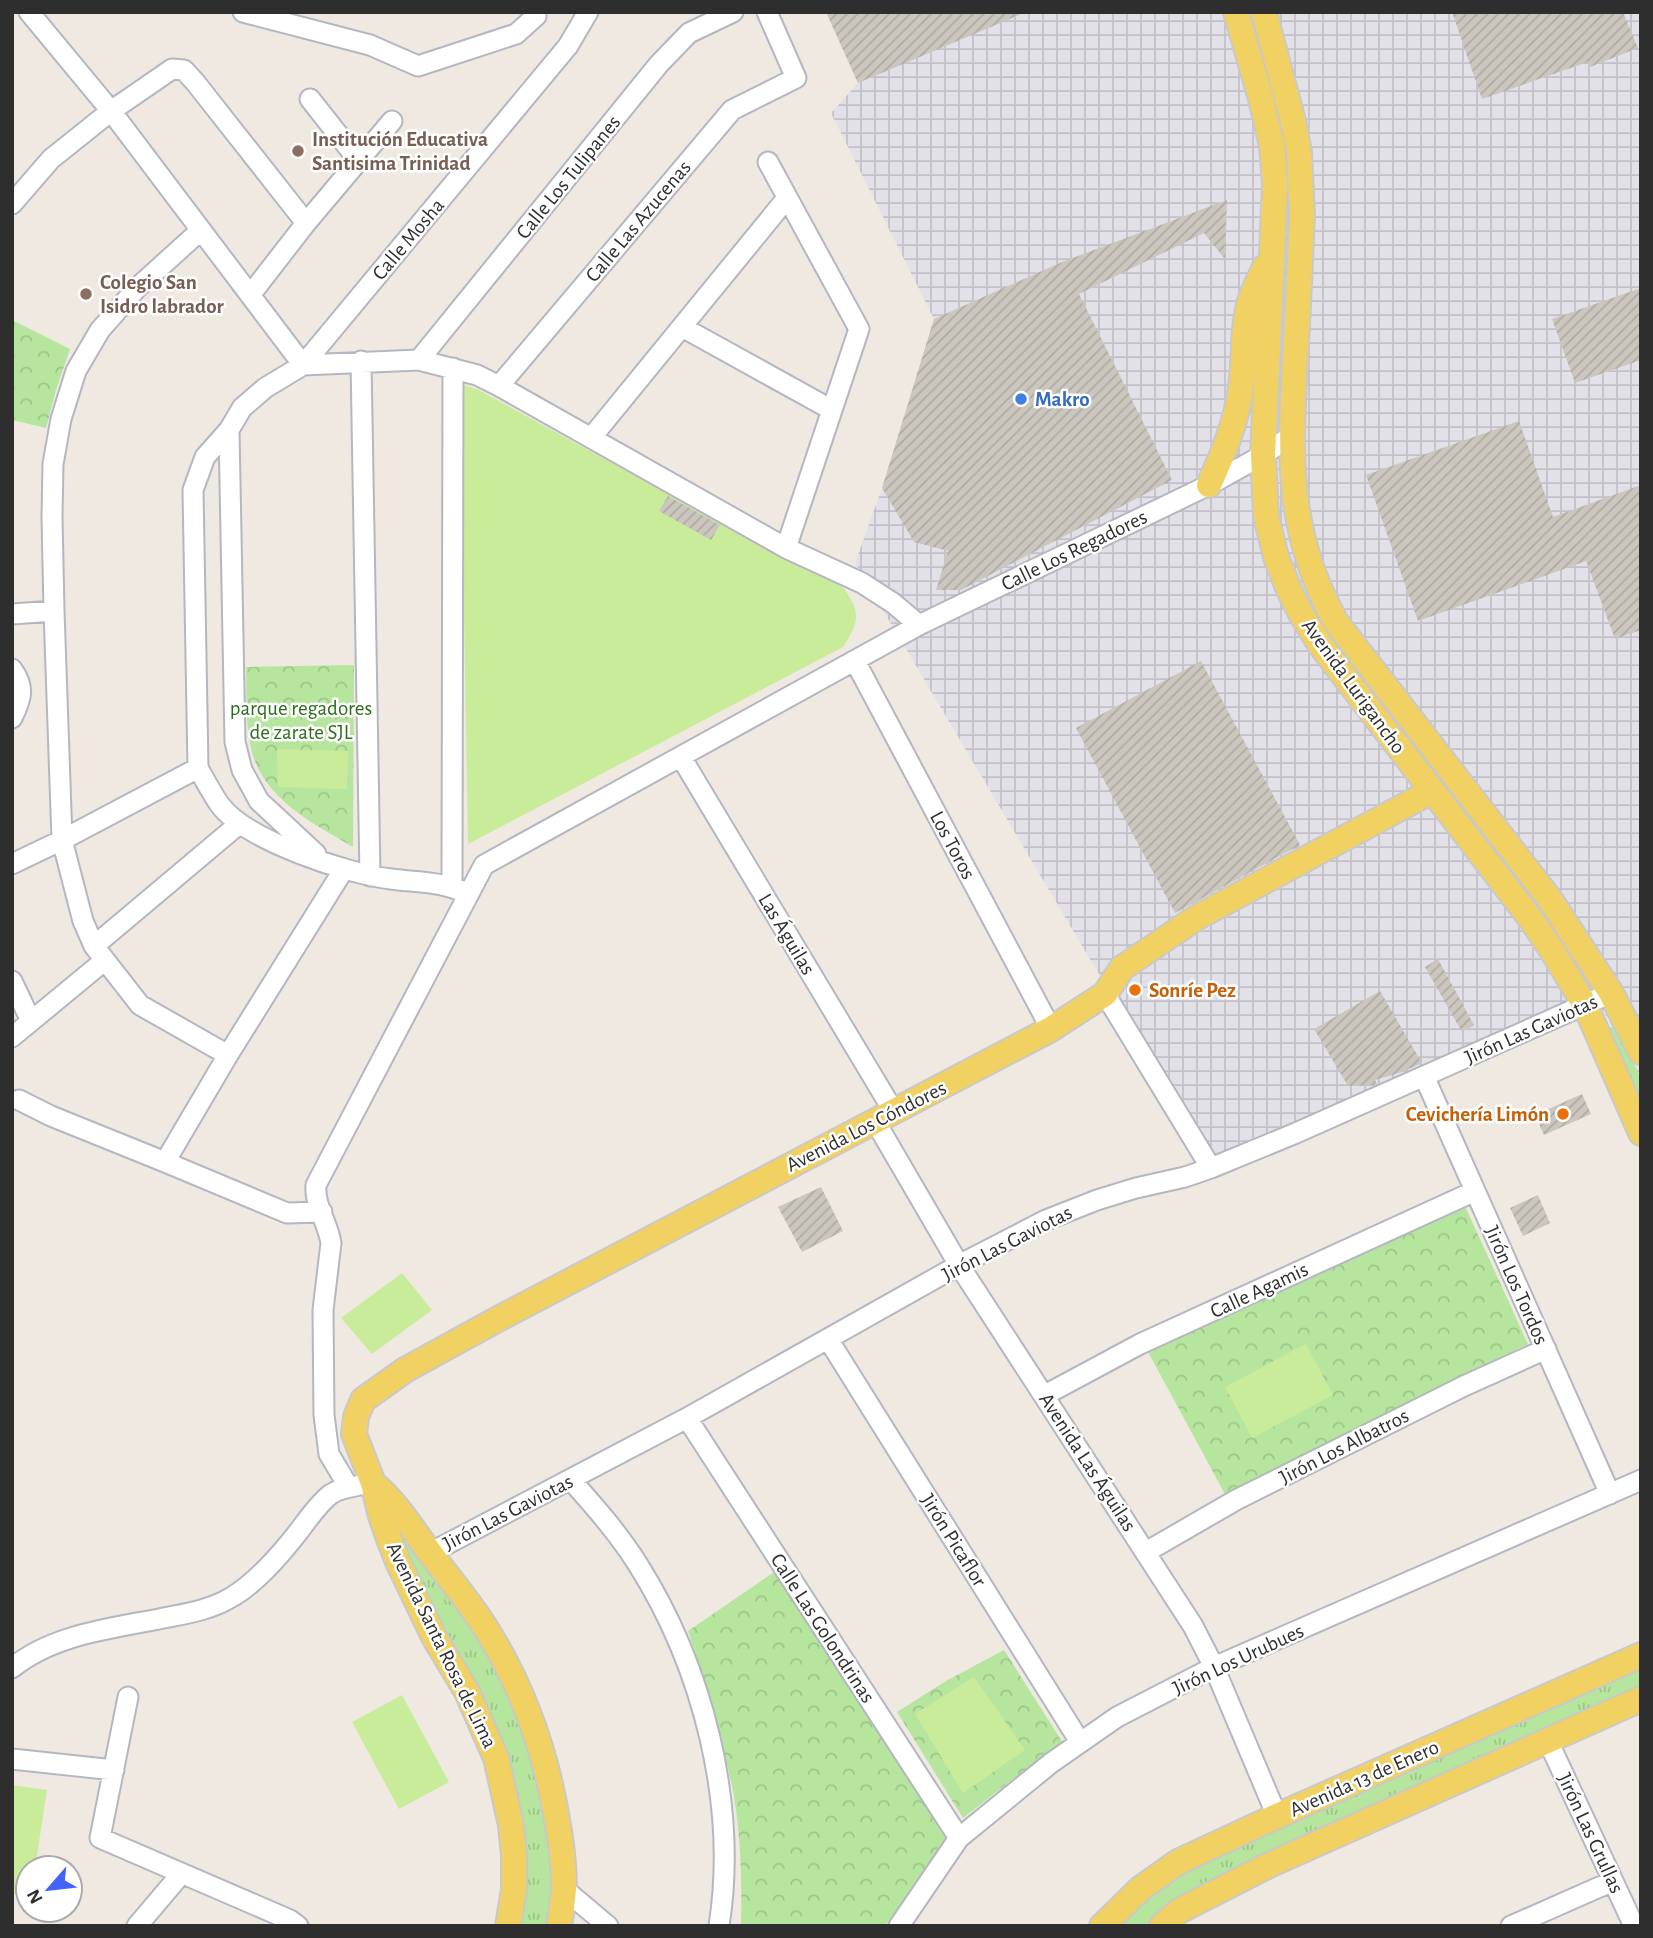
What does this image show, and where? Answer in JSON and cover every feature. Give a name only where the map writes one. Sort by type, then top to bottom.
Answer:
[{"type":"main road","name":"Avenida Lurigancho","points":[[1236,12],[1272,146],[1275,184],[1263,455],[1266,516],[1280,568],[1301,614],[1321,646],[1530,918],[1553,952],[1585,1005],[1641,1133]]},
{"type":"main road","name":"Avenida Lurigancho","points":[[1264,12],[1299,152],[1302,215],[1291,436],[1295,502],[1311,570],[1323,600],[1336,622],[1549,898],[1611,993],[1641,1052]]},
{"type":"main road","points":[[1209,485],[1227,443],[1238,407],[1250,303],[1272,253]]},
{"type":"main road","name":"Avenida Los Cóndores","points":[[373,1483],[354,1434],[356,1416],[363,1400],[392,1379],[498,1319],[1051,1029],[1105,994],[1122,968],[1196,918],[1432,791]]},
{"type":"main road","name":"Avenida Santa Rosa de Lima","points":[[373,1483],[401,1512],[467,1600],[508,1666],[535,1729],[546,1763],[562,1849],[564,1889],[559,1926]]},
{"type":"main road","name":"Avenida Santa Rosa de Lima","points":[[373,1483],[381,1516],[398,1562],[433,1637],[467,1692],[496,1758],[511,1825],[514,1856],[514,1889],[508,1926]]},
{"type":"main road","name":"Avenida 13 de Enero","points":[[1102,1926],[1140,1889],[1178,1862],[1641,1656]]},
{"type":"main road","name":"Avenida 13 de Enero","points":[[1176,1921],[1267,1866],[1641,1699]]},
{"type":"street","points":[[29,12],[111,111],[303,365]]},
{"type":"street","points":[[243,12],[370,45],[418,66],[516,34],[536,16],[534,12]]},
{"type":"street","name":"Calle Mosha","points":[[303,365],[568,46],[588,12]]},
{"type":"street","name":"Calle Los Tulipanes","points":[[419,360],[659,64],[689,33],[733,12]]},
{"type":"street","name":"Calle Las Azucenas","points":[[499,386],[732,110],[796,78],[767,12]]},
{"type":"street","points":[[12,204],[51,159],[111,111],[172,69],[184,69],[306,223]]},
{"type":"street","points":[[310,99],[359,161]]},
{"type":"street","points":[[251,294],[306,223],[392,121]]},
{"type":"street","points":[[768,162],[859,330],[786,548]]},
{"type":"street","points":[[591,438],[787,198]]},
{"type":"street","points":[[201,230],[137,288],[100,330],[76,371],[61,419],[53,464],[54,611],[62,840],[83,921],[99,953],[140,1005],[228,1055]]},
{"type":"street","points":[[682,327],[832,410]]},
{"type":"street","points":[[453,368],[461,890],[436,883],[370,876],[336,867],[281,845],[239,824],[221,806],[198,768],[193,490],[205,457],[229,430],[242,408],[265,388],[303,365],[419,360],[453,368],[477,376],[786,548],[862,583],[893,603],[919,625]]},
{"type":"street","points":[[360,361],[370,876]]},
{"type":"street","points":[[229,430],[235,742],[242,770],[259,801],[281,823],[336,867]]},
{"type":"street","name":"Calle Los Regadores","points":[[348,1486],[329,1454],[324,1415],[323,1310],[331,1243],[330,1233],[315,1195],[316,1185],[461,890],[484,865],[919,625],[1209,485],[1291,436]]},
{"type":"street","points":[[12,614],[54,611]]},
{"type":"street","name":"Los Toros","points":[[855,661],[1051,1029]]},
{"type":"street","points":[[12,669],[21,681],[20,702],[12,718]]},
{"type":"street","name":"Las Águilas","points":[[681,757],[884,1116]]},
{"type":"street","points":[[12,864],[198,768]]},
{"type":"street","points":[[12,1037],[239,824]]},
{"type":"street","points":[[165,1162],[336,867]]},
{"type":"street","points":[[12,981],[31,1021]]},
{"type":"street","name":"Jirón Las Gaviotas","points":[[430,1553],[687,1418],[959,1265],[1046,1220],[1097,1200],[1211,1168],[1611,993]]},
{"type":"street","points":[[1105,994],[1211,1168]]},
{"type":"street","name":"Jirón Los Tordos","points":[[1424,1076],[1610,1494]]},
{"type":"street","points":[[19,1100],[51,1116],[287,1213],[322,1212]]},
{"type":"street","name":"Avenida Las Águilas","points":[[884,1116],[959,1265],[1193,1626],[1214,1667],[1277,1816]]},
{"type":"street","name":"Calle Agamis","points":[[1045,1395],[1140,1344],[1475,1191]]},
{"type":"street","name":"Jirón Picaflor","points":[[828,1339],[1080,1742]]},
{"type":"street","name":"Jirón Los Albatros","points":[[1146,1552],[1247,1495],[1464,1386],[1546,1349]]},
{"type":"street","name":"Calle Las Golondrinas","points":[[687,1418],[959,1838]]},
{"type":"street","points":[[571,1480],[606,1520],[637,1563],[663,1609],[687,1662],[705,1718],[717,1775],[723,1832],[719,1926]]},
{"type":"street","name":"Jirón Los Urubues","points":[[899,1926],[959,1838],[1051,1763],[1117,1717],[1214,1667],[1641,1480]]},
{"type":"street","points":[[12,1668],[47,1647],[81,1635],[196,1611],[229,1600],[292,1540],[330,1495],[348,1486],[373,1483]]},
{"type":"street","points":[[128,1697],[100,1838],[290,1920],[298,1926]]},
{"type":"street","name":"Jirón Las Grullas","points":[[1548,1741],[1634,1926]]},
{"type":"street","points":[[12,1759],[114,1770]]},
{"type":"street","points":[[137,1926],[181,1874]]},
{"type":"street","points":[[1511,1926],[1613,1881]]},
{"type":"street","points":[[564,1889],[608,1926]]},
{"type":"shaded area","points":[[826,12],[1641,12],[1641,1098],[1608,1019],[1598,1002],[1215,1156],[1094,966],[855,563],[882,488],[934,319],[831,113],[858,83]]},
{"type":"green space","points":[[1244,12],[1255,12],[1283,102],[1292,209],[1282,429],[1272,431],[1283,205]]},
{"type":"green space","points":[[12,320],[70,349],[46,428],[12,420]]},
{"type":"green space","points":[[460,384],[477,389],[650,484],[838,581],[850,598],[856,613],[854,628],[843,647],[468,844]]},
{"type":"green space","points":[[1324,626],[1544,904],[1599,992],[1588,998],[1318,630]]},
{"type":"green space","name":"parque regadores de zarate SJL","points":[[354,665],[353,847],[289,806],[264,779],[255,762],[248,734],[246,667]]},
{"type":"green space","points":[[277,749],[348,751],[347,789],[278,787]]},
{"type":"green space","points":[[1614,1026],[1641,1079],[1641,1124],[1606,1029]]},
{"type":"green space","points":[[1464,1204],[1528,1344],[1226,1496],[1148,1352]]},
{"type":"green space","points":[[402,1273],[432,1310],[372,1354],[341,1318]]},
{"type":"green space","points":[[1306,1344],[1333,1395],[1252,1438],[1225,1387]]},
{"type":"green space","points":[[386,1508],[486,1646],[533,1747],[555,1863],[550,1926],[519,1926],[524,1856],[412,1584]]},
{"type":"green space","points":[[780,1568],[951,1833],[885,1926],[741,1926],[740,1856],[732,1786],[688,1631]]},
{"type":"green space","points":[[1004,1650],[1063,1743],[963,1818],[897,1712],[946,1681]]},
{"type":"green space","points":[[1641,1666],[1641,1691],[1168,1909],[1150,1926],[1112,1926],[1150,1892],[1208,1858]]},
{"type":"green space","points":[[974,1677],[1025,1750],[963,1793],[915,1714]]},
{"type":"green space","points":[[402,1695],[449,1782],[399,1809],[352,1722]]},
{"type":"green space","points":[[12,1785],[47,1790],[37,1854],[14,1854],[12,1894]]},
{"type":"building","points":[[826,12],[1026,12],[858,83]]},
{"type":"building","points":[[1452,12],[1623,12],[1638,48],[1590,67],[1588,62],[1482,99]]},
{"type":"building","name":"Makro","points":[[1227,200],[1225,259],[1204,233],[1079,294],[1172,480],[961,590],[936,590],[948,551],[914,542],[882,488],[934,319],[1062,262]]},
{"type":"building","points":[[1641,288],[1641,360],[1575,383],[1552,319]]},
{"type":"building","points":[[1519,421],[1553,517],[1641,485],[1641,630],[1615,639],[1586,561],[1418,621],[1366,475]]},
{"type":"building","points":[[668,496],[720,525],[711,540],[659,511]]},
{"type":"building","points":[[1201,661],[1300,845],[1175,913],[1076,728]]},
{"type":"building","points":[[1438,959],[1474,1025],[1462,1032],[1425,967]]},
{"type":"building","points":[[1380,991],[1422,1063],[1375,1080],[1377,1084],[1348,1086],[1314,1029]]},
{"type":"building","name":"Cevichería Limón","points":[[1582,1094],[1591,1114],[1544,1135],[1535,1115]]},
{"type":"building","points":[[821,1187],[843,1231],[802,1252],[778,1207]]},
{"type":"building","points":[[1538,1195],[1550,1223],[1523,1236],[1510,1208]]},
{"type":"place","name":"Institución Educativa Santisima Trinidad","points":[[298,151]]},
{"type":"place","name":"Colegio San Isidro labrador","points":[[86,294]]},
{"type":"place","name":"Makro","points":[[1021,399]]},
{"type":"place","name":"Sonríe Pez","points":[[1135,990]]},
{"type":"place","name":"Cevichería Limón","points":[[1563,1114]]}]
